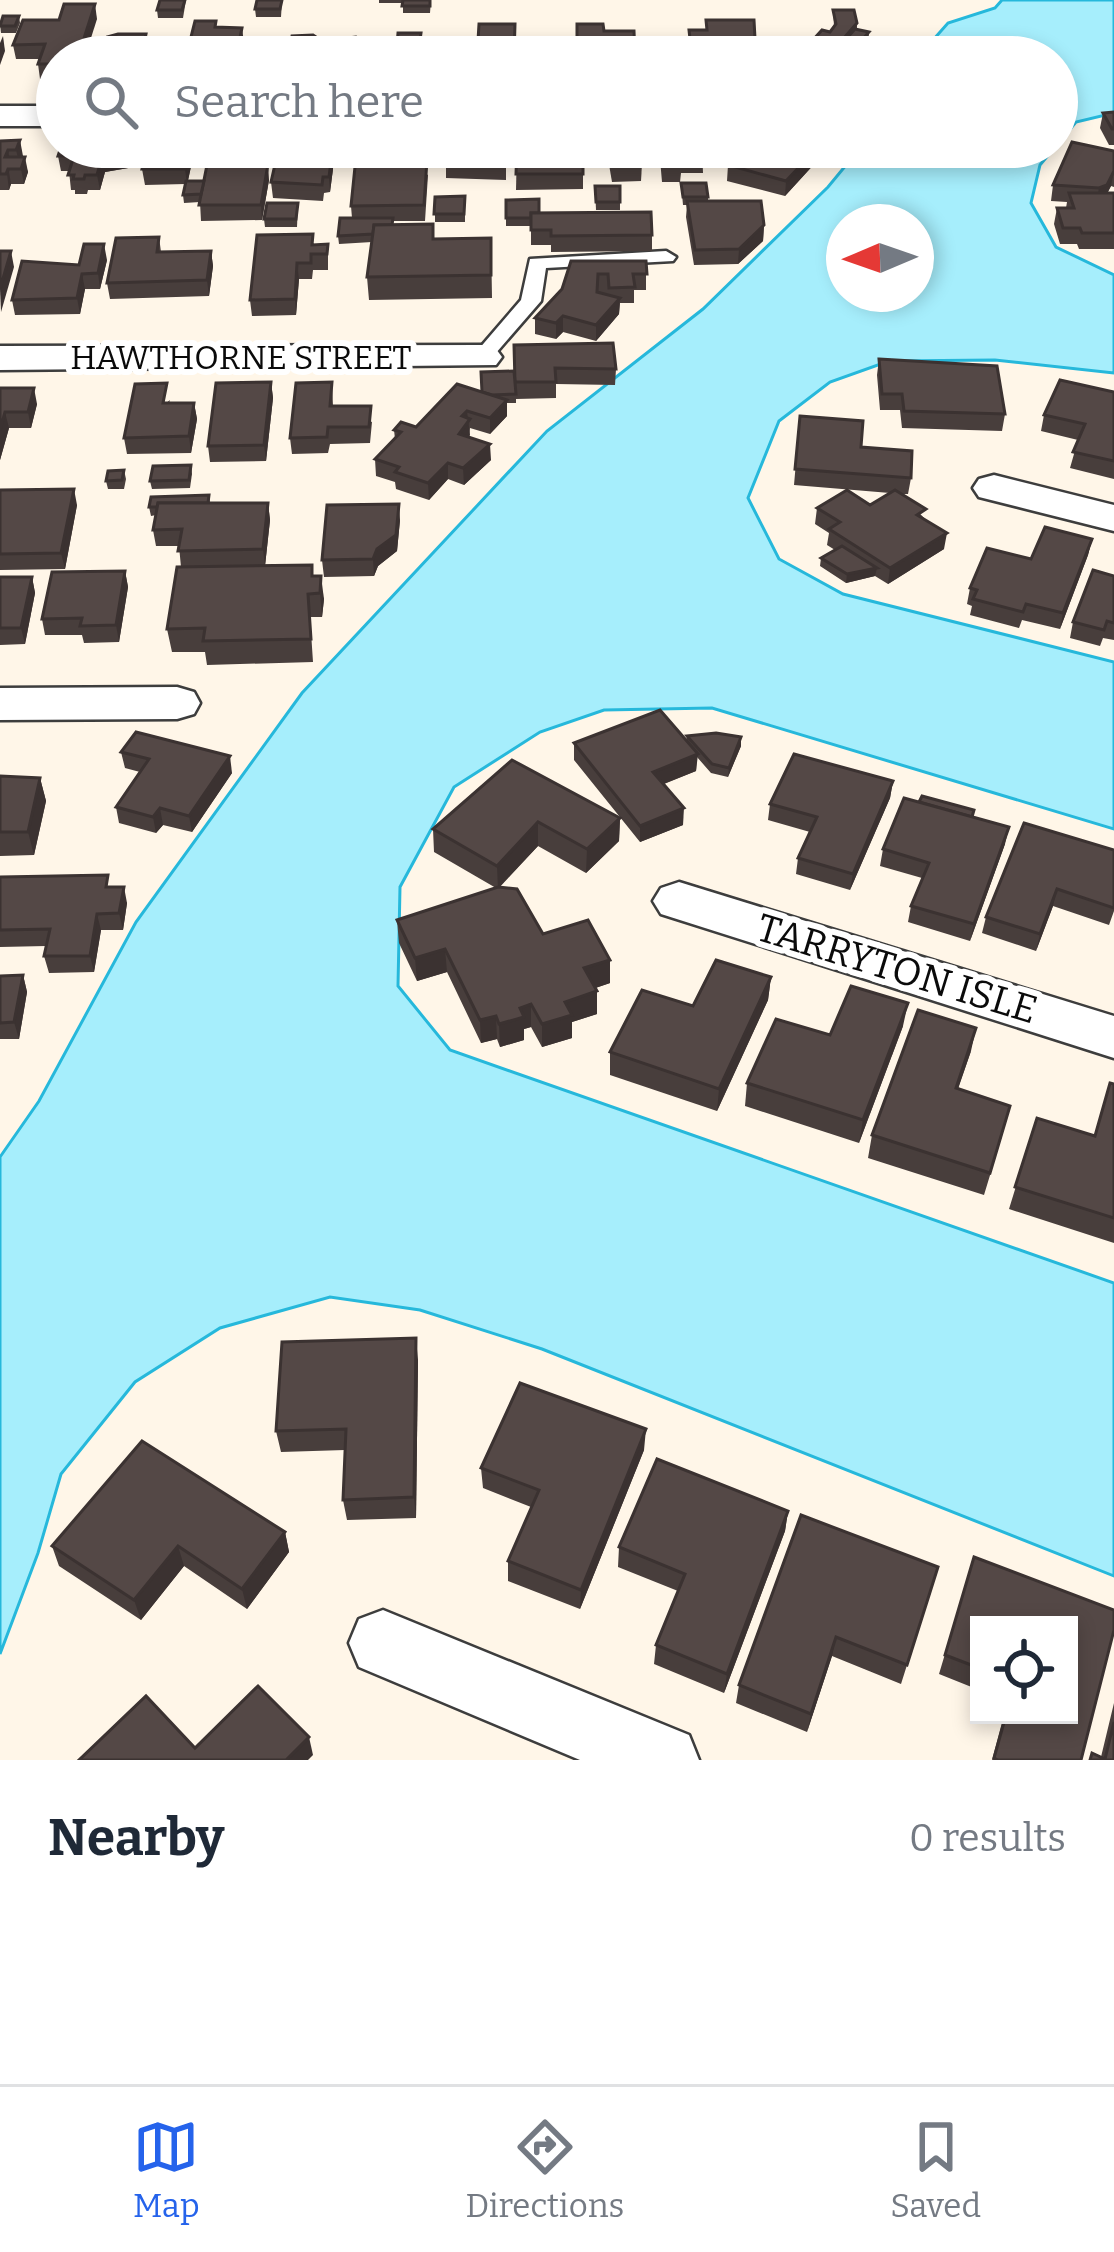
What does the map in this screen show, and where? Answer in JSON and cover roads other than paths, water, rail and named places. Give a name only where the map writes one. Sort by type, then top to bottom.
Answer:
[{"type":"street","points":[[0,116],[36,116]]},
{"type":"street","name":"HAWTHORNE STREET","points":[[0,358],[482,357]]},
{"type":"street","points":[[994,488],[1114,518]]},
{"type":"street","points":[[0,704],[176,703]]},
{"type":"street","name":"TARRYTON ISLE","points":[[679,901],[1114,1037]]},
{"type":"street","points":[[383,1642],[664,1760]]},
{"type":"lane","points":[[482,357],[531,301],[537,262],[666,257]]},
{"type":"water","points":[[1002,0],[1114,0],[1114,113],[1078,122],[1078,36],[937,36],[948,23],[995,8]]},
{"type":"water","points":[[844,168],[1039,168],[1031,203],[1056,247],[1114,275],[1114,373],[995,360],[889,361],[830,382],[779,421],[748,498],[779,559],[843,594],[1114,662],[1114,829],[712,708],[604,710],[540,732],[454,787],[400,887],[398,986],[450,1050],[1114,1283],[1114,1576],[542,1349],[420,1310],[330,1297],[220,1328],[135,1382],[61,1474],[0,1654],[0,1157],[39,1101],[136,922],[302,693],[547,431],[703,309]]}]
